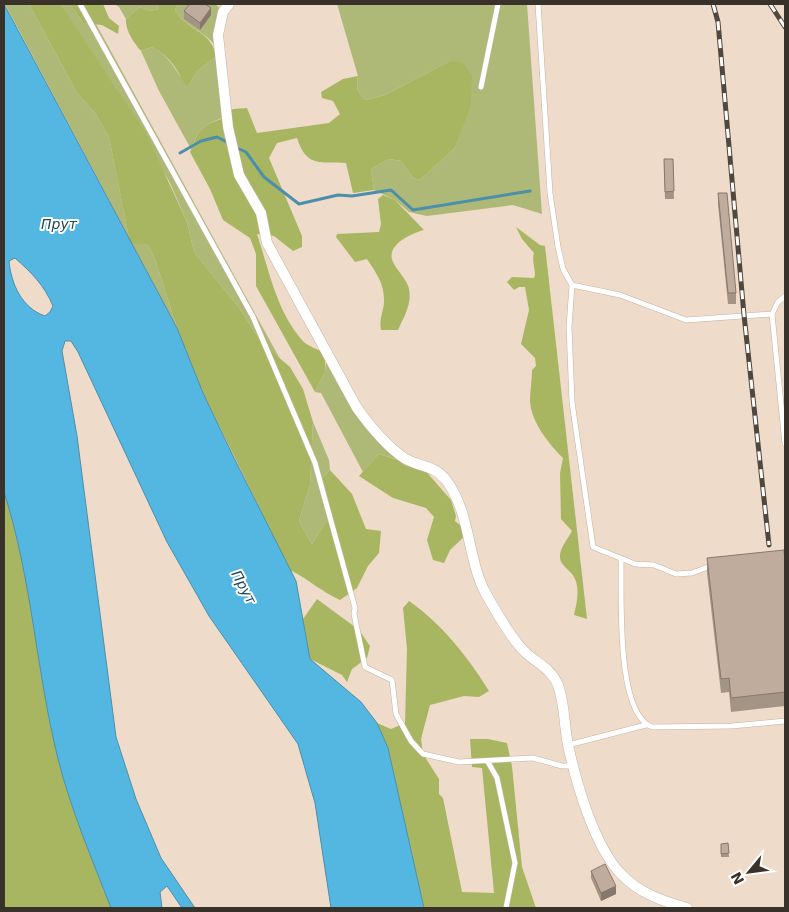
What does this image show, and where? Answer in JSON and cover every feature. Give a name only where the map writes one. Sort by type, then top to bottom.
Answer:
[{"type":"street","points":[[229,4],[223,12],[218,35],[228,127],[239,174],[260,213],[267,243],[357,408],[372,427],[405,458],[436,470],[446,480],[464,519],[477,570],[485,592],[524,651],[547,668],[558,684],[567,726],[568,745],[574,766],[594,827],[609,858],[620,873],[652,897],[687,908]]},
{"type":"lane","points":[[80,4],[253,317],[314,463],[355,608],[354,614],[365,667],[392,680],[396,714],[411,740],[423,754],[459,762],[488,762],[533,758],[562,766],[574,766]]},
{"type":"lane","points":[[481,87],[498,4]]},
{"type":"lane","points":[[538,4],[550,193],[563,269],[572,285],[569,327],[572,402],[593,547],[635,564],[654,565],[676,574],[692,573],[709,567],[716,562]]},
{"type":"lane","points":[[572,285],[620,295],[686,320],[772,314]]},
{"type":"lane","points":[[785,296],[778,302],[772,314],[785,444]]},
{"type":"lane","points":[[621,559],[625,680],[633,706],[646,724],[652,727],[732,726],[785,721]]},
{"type":"lane","points":[[568,745],[646,724]]},
{"type":"lane","points":[[488,762],[497,778],[515,863],[506,908]]},
{"type":"green space","points":[[5,4],[29,4],[77,93],[95,113],[109,137],[129,238]]},
{"type":"green space","points":[[29,4],[60,4],[66,12],[146,133],[187,222],[194,252],[240,309],[262,343],[290,367],[303,389],[313,422],[310,485],[299,521],[312,544],[329,517],[319,481],[330,470],[352,494],[366,529],[381,531],[379,553],[368,566],[357,588],[340,600],[290,570],[203,393],[177,328],[155,259],[148,245],[130,243],[109,137],[95,113],[77,93]]},
{"type":"green space","points":[[60,4],[70,4],[83,23],[96,24],[280,359],[262,343],[240,309],[194,252],[187,222],[170,183],[120,94]]},
{"type":"green space","points":[[70,4],[103,4],[109,18],[119,26],[118,34],[102,25],[83,23]]},
{"type":"green space","points":[[157,4],[159,9],[150,11],[140,7],[126,19],[116,5]]},
{"type":"green space","points":[[157,4],[178,4],[175,10],[180,17],[205,36],[214,48],[216,57],[197,71],[189,85],[185,85],[172,63],[163,54],[152,47],[141,51],[128,32],[126,19],[140,7],[150,11],[159,9]]},
{"type":"green space","points":[[178,4],[216,4],[219,8],[214,35],[215,46],[206,36],[179,16],[175,10]]},
{"type":"green space","points":[[337,4],[527,4],[542,214],[513,205],[427,216],[409,212],[395,200],[374,190],[371,169],[389,159],[401,161],[413,178],[420,180],[455,148],[462,128],[450,61],[385,95],[366,100],[358,90],[358,76]]},
{"type":"green space","points":[[152,47],[169,60],[189,85],[197,71],[216,57],[224,117],[208,124],[198,133],[191,149],[159,91],[141,51]]},
{"type":"green space","points":[[450,61],[463,63],[472,76],[471,105],[455,148],[420,180],[413,178],[401,161],[389,159],[371,169],[374,190],[353,193],[346,163],[315,161],[305,154],[297,138],[277,143],[269,158],[302,236],[302,247],[293,251],[274,236],[257,234],[274,289],[286,316],[304,342],[325,354],[325,372],[315,392],[256,286],[256,254],[250,238],[223,220],[210,189],[190,152],[198,133],[208,124],[221,119],[233,109],[247,108],[257,133],[329,123],[340,114],[333,101],[322,98],[321,92],[343,79],[358,76],[358,90],[366,100],[385,95]]},
{"type":"green space","points":[[383,195],[395,200],[424,230],[407,237],[396,245],[393,250],[393,262],[406,282],[410,295],[407,310],[398,330],[381,330],[380,323],[384,297],[380,280],[367,259],[355,262],[336,237],[337,234],[379,232],[381,224],[378,199]]},
{"type":"green space","points":[[516,227],[540,245],[545,246],[587,619],[574,615],[577,600],[577,583],[560,558],[562,549],[572,531],[561,519],[560,473],[563,458],[537,425],[531,409],[532,370],[536,366],[535,358],[521,344],[529,310],[525,287],[519,287],[514,290],[507,282],[512,277],[534,278],[535,276],[534,253],[522,239]]},
{"type":"green space","points":[[131,242],[148,245],[155,259],[177,328]]},
{"type":"green space","points":[[326,361],[399,460],[379,454],[363,472],[321,393],[315,392],[325,372]]},
{"type":"green space","points":[[313,422],[329,460],[330,470],[319,481],[329,517],[312,544],[299,521],[310,485]]},
{"type":"green space","points":[[379,454],[423,468],[451,500],[456,516],[455,521],[465,529],[466,535],[450,550],[444,563],[433,560],[427,540],[434,517],[426,508],[393,498],[359,476]]},
{"type":"green space","points":[[4,492],[28,591],[44,692],[58,759],[75,816],[111,908],[4,908]]},
{"type":"green space","points":[[317,599],[359,630],[370,646],[367,658],[352,669],[347,682],[342,675],[310,659],[303,619]]},
{"type":"green space","points":[[409,601],[432,620],[453,642],[489,691],[479,697],[464,696],[430,705],[421,739],[423,754],[439,779],[439,794],[443,798],[462,892],[494,893],[482,768],[472,767],[470,739],[488,739],[507,743],[512,766],[522,867],[536,908],[424,908],[388,748],[377,723],[391,729],[405,723],[407,649],[403,608]]},
{"type":"water","name":"Прут","points":[[4,4],[177,328],[203,393],[296,581],[310,659],[361,702],[377,723],[388,748],[424,908],[331,908],[315,803],[298,744],[209,616],[167,542],[78,352],[71,341],[65,341],[62,351],[77,436],[116,737],[136,799],[161,858],[195,908],[182,908],[167,886],[160,892],[162,908],[111,908],[75,816],[58,759],[44,692],[28,591],[4,492]],"holes":[[[15,258],[42,286],[53,306],[45,316],[30,307],[19,294],[10,270],[9,261]]]},
{"type":"building","points":[[190,4],[205,4],[211,8],[200,23],[184,11]]},
{"type":"building","points":[[664,159],[673,159],[674,191],[665,192]]},
{"type":"building","points":[[718,193],[727,193],[736,293],[728,293]]},
{"type":"building","points":[[784,550],[785,692],[731,698],[729,678],[721,679],[707,558]]},
{"type":"building","points":[[728,843],[729,853],[721,854],[721,844]]},
{"type":"building","points":[[605,864],[616,886],[601,893],[591,871]]},
{"type":"waterway","points":[[180,153],[201,141],[217,137],[229,143]]},
{"type":"waterway","points":[[237,148],[246,152],[264,177],[299,204],[338,195],[352,196],[391,190],[413,210],[530,191]]},
{"type":"railway","points":[[713,4],[718,22],[744,315],[769,545]]},
{"type":"railway","points":[[770,4],[785,27]]}]
